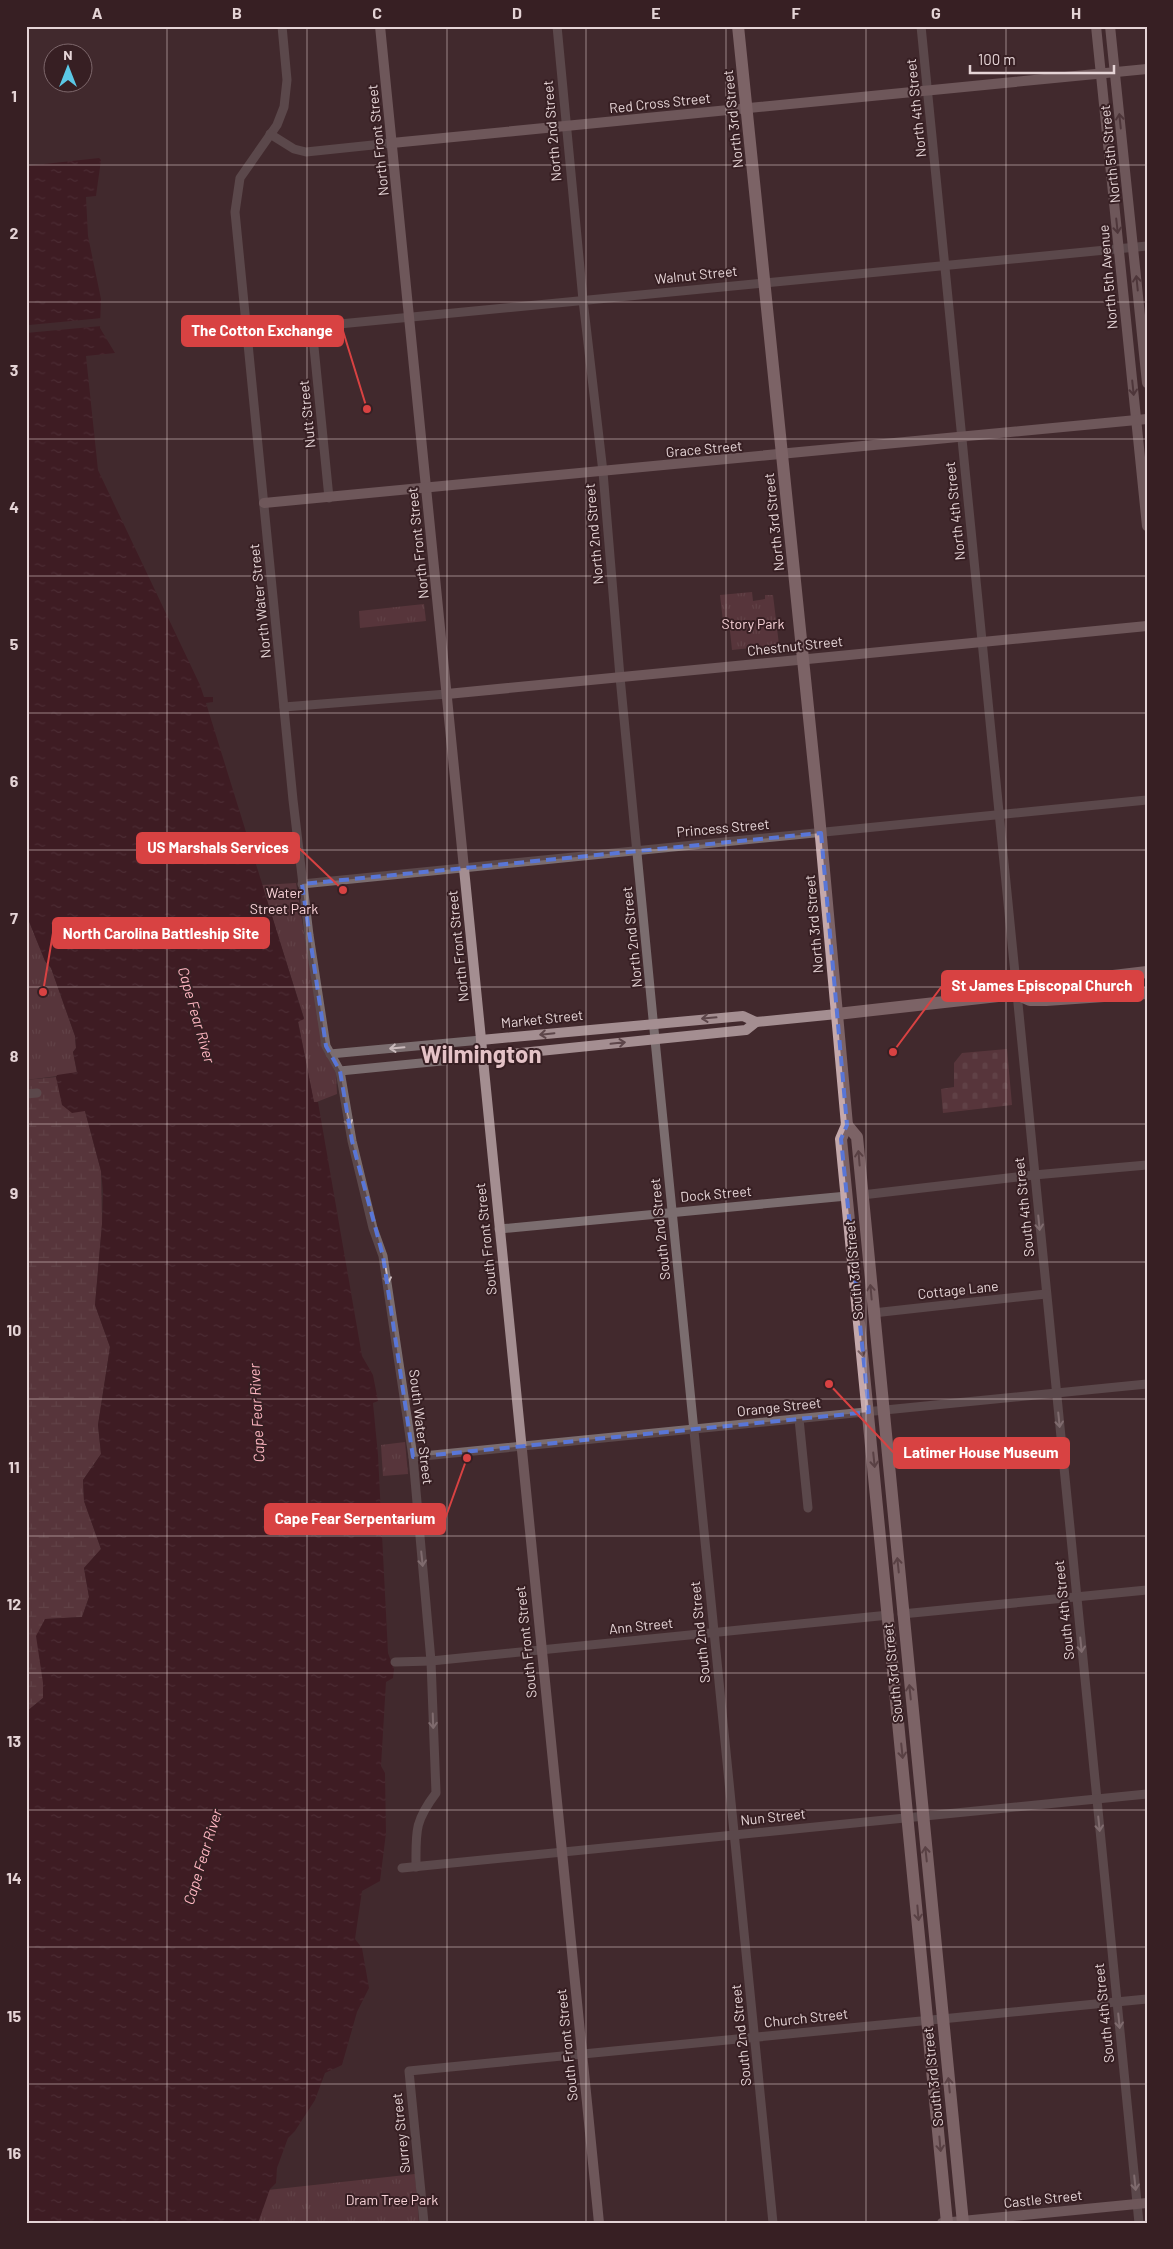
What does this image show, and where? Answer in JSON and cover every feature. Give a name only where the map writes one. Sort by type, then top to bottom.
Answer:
[{"type":"main road","name":"North 3rd Street","points":[[738,26],[821,834],[837,1014]]},
{"type":"main road","name":"Market Street","points":[[837,1014],[1016,994],[1037,985],[1147,972]]},
{"type":"main road","name":"Market Street","points":[[1016,994],[1030,1000],[1046,1000],[1147,993]]},
{"type":"main road","name":"South 3rd Street","points":[[837,1014],[847,1125],[841,1139],[909,1818],[947,2222]]},
{"type":"main road","name":"South 3rd Street","points":[[847,1125],[857,1137],[882,1410],[963,2222]]},
{"type":"street","points":[[270,134],[282,115],[287,91],[282,26]]},
{"type":"street","name":"North Front Street","points":[[380,26],[482,1058]]},
{"type":"street","name":"North 2nd Street","points":[[557,26],[582,300],[603,472],[620,677],[655,1039]]},
{"type":"street","name":"North 4th Street","points":[[921,26],[1000,815],[1016,994]]},
{"type":"street","name":"North 5th Avenue","points":[[1096,26],[1119,248],[1142,420],[1147,526]]},
{"type":"street","points":[[1110,26],[1115,72]]},
{"type":"street","name":"Red Cross Street","points":[[270,134],[294,149],[306,152],[1147,69]]},
{"type":"street","name":"North 5th Street","points":[[1115,72],[1147,383]]},
{"type":"street","name":"North Water Street","points":[[270,134],[240,178],[235,202],[302,884],[326,1046],[340,1071]]},
{"type":"street","name":"Walnut Street","points":[[247,333],[945,264],[1147,246]]},
{"type":"street","name":"Nutt Street","points":[[312,327],[329,498]]},
{"type":"street","name":"Grace Street","points":[[264,503],[782,456],[1142,420]]},
{"type":"street","name":"Chestnut Street","points":[[447,694],[1147,626]]},
{"type":"street","points":[[284,706],[447,694]]},
{"type":"street","name":"Princess Street","points":[[302,884],[638,850],[821,834],[1147,800]]},
{"type":"street","name":"South 4th Street","points":[[1016,994],[1117,2002],[1142,2203],[1139,2223]]},
{"type":"street","name":"Market Street","points":[[330,1054],[654,1023],[743,1016],[756,1022],[837,1014]]},
{"type":"street","name":"Market Street","points":[[340,1071],[746,1030],[756,1022]]},
{"type":"street","name":"South 2nd Street","points":[[655,1039],[773,2223]]},
{"type":"street","name":"South Front Street","points":[[482,1058],[599,2223]]},
{"type":"street","name":"South Water Street","points":[[340,1071],[352,1141],[373,1228],[384,1256],[413,1457],[431,1661],[436,1793],[423,1810],[416,1829],[416,1867]]},
{"type":"street","points":[[26,1094],[37,1094]]},
{"type":"street","points":[[862,1195],[1034,1175],[1147,1165]]},
{"type":"street","name":"Dock Street","points":[[499,1229],[847,1196]]},
{"type":"street","name":"Cottage Lane","points":[[873,1314],[1046,1294]]},
{"type":"street","name":"Orange Street","points":[[413,1457],[1147,1384]]},
{"type":"street","points":[[799,1419],[808,1508]]},
{"type":"street","points":[[902,1614],[1147,1590]]},
{"type":"street","name":"Ann Street","points":[[395,1662],[431,1661],[889,1615]]},
{"type":"street","name":"Nun Street","points":[[402,1868],[1147,1794]]},
{"type":"street","name":"Church Street","points":[[409,2071],[1147,1998]]},
{"type":"street","name":"Surrey Street","points":[[409,2071],[424,2223]]},
{"type":"street","name":"Castle Street","points":[[942,2223],[1142,2203]]},
{"type":"highlighted area","points":[[821,833],[847,1125],[841,1139],[869,1412],[413,1457],[383,1256],[352,1141],[340,1071],[326,1046],[302,884]]},
{"type":"green space","name":"Story Park","points":[[752,592],[753,601],[765,599],[765,595],[773,595],[779,645],[732,650],[729,621],[723,621],[720,595]]},
{"type":"green space","points":[[424,604],[426,621],[360,628],[359,611]]},
{"type":"green space","name":"Water Street Park","points":[[296,883],[323,1049],[336,1073],[337,1094],[314,1103],[298,1021],[304,1018],[262,885]]},
{"type":"green space","points":[[26,914],[45,961],[51,968],[75,1036],[76,1048],[73,1052],[77,1073],[26,1080]]},
{"type":"green space","points":[[1007,1049],[1012,1105],[943,1113],[941,1089],[954,1087],[954,1063],[962,1053]]},
{"type":"green space","points":[[56,1077],[59,1088],[85,1111],[101,1171],[102,1224],[95,1305],[110,1347],[98,1425],[101,1454],[83,1480],[84,1501],[101,1549],[84,1568],[89,1597],[82,1617],[45,1619],[43,1698],[26,1712],[26,1080]]},
{"type":"green space","points":[[405,1442],[408,1474],[383,1476],[381,1445]]},
{"type":"green space","name":"Dram Tree Park","points":[[415,2174],[419,2223],[257,2223],[268,2190]]},
{"type":"water","name":"Cape Fear River","points":[[99,158],[101,160],[96,196],[86,197],[88,236],[101,299],[100,328],[115,353],[86,356],[98,470],[204,697],[213,697],[213,702],[206,703],[304,1019],[298,1022],[314,1102],[318,1102],[362,1356],[373,1375],[378,1401],[373,1403],[378,1455],[388,1653],[394,1669],[393,1678],[386,1682],[381,1766],[385,1773],[386,1833],[380,1881],[362,1891],[355,1939],[362,1948],[369,1988],[357,2012],[342,2065],[325,2073],[315,2100],[295,2131],[288,2138],[277,2168],[276,2183],[270,2189],[258,2223],[26,2223],[26,1776],[30,1764],[26,1745],[26,1712],[43,1698],[43,1683],[36,1636],[45,1619],[82,1617],[89,1597],[84,1568],[101,1549],[84,1501],[83,1480],[101,1454],[98,1425],[110,1347],[95,1305],[102,1224],[103,1192],[101,1171],[85,1111],[72,1113],[62,1105],[56,1077],[57,1075],[77,1072],[73,1052],[76,1048],[75,1036],[51,968],[45,961],[26,914],[26,166]]},
{"type":"pier","points":[[102,318],[102,326],[26,333],[26,321],[29,325]]},
{"type":"place","name":"The Cotton Exchange","points":[[367,409]]},
{"type":"place","name":"US Marshals Services","points":[[343,890]]},
{"type":"place","name":"North Carolina Battleship Site","points":[[43,992]]},
{"type":"place","name":"St James Episcopal Church","points":[[893,1052]]},
{"type":"place","name":"Latimer House Museum","points":[[829,1384]]},
{"type":"place","name":"Cape Fear Serpentarium","points":[[467,1458]]},
{"type":"district","name":"Wilmington","points":[[481,1055]]}]
